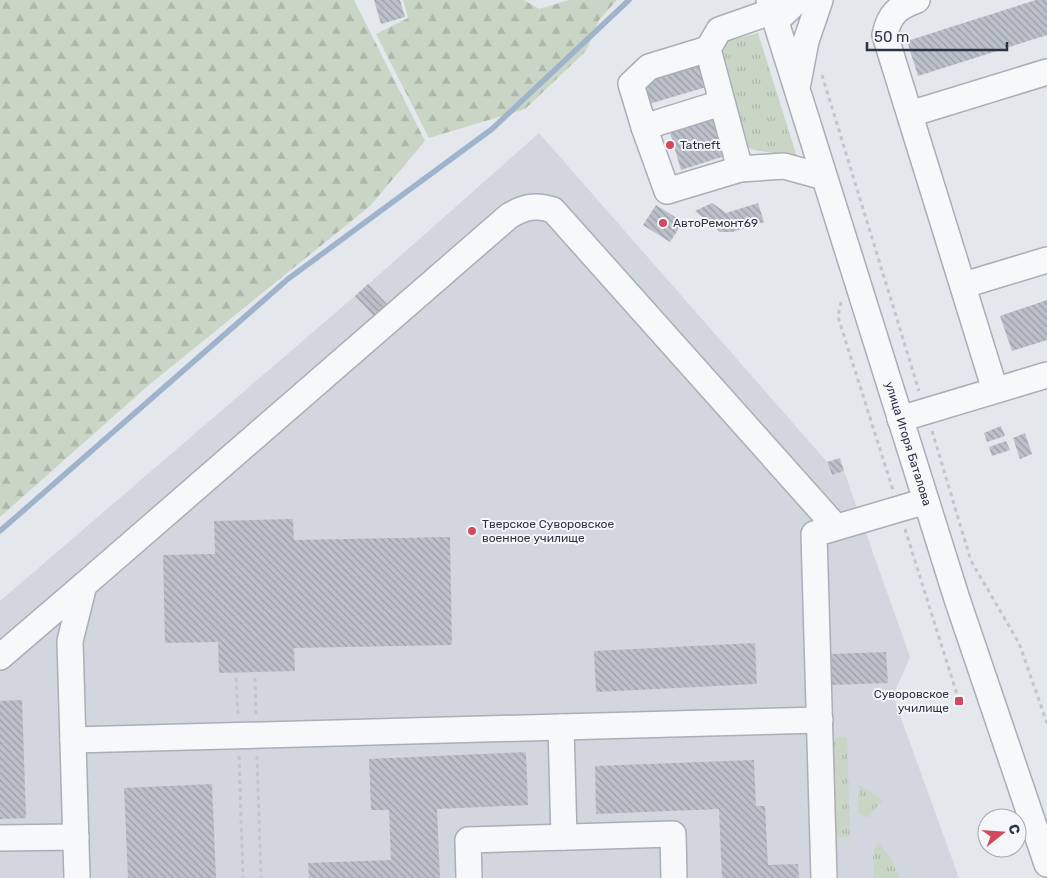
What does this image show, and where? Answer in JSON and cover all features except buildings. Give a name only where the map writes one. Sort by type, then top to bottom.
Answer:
[{"type":"street","points":[[798,0],[719,30],[708,49],[649,67],[631,84],[667,191],[740,169],[784,166],[824,177]]},
{"type":"street","points":[[797,88],[806,41],[820,0]]},
{"type":"street","points":[[917,0],[897,9],[888,21],[884,35],[996,390]]},
{"type":"street","name":"улица Игоря Баталова","points":[[773,11],[982,677],[1042,833],[1047,864]]},
{"type":"street","points":[[708,49],[740,169]]},
{"type":"street","points":[[910,114],[1047,72]]},
{"type":"street","points":[[644,127],[721,103]]},
{"type":"street","points":[[0,658],[508,216],[522,208],[540,205],[553,210],[836,527]]},
{"type":"street","points":[[964,285],[1047,260]]},
{"type":"street","points":[[900,419],[1047,375]]},
{"type":"street","points":[[824,878],[814,534],[926,501]]},
{"type":"street","points":[[77,878],[70,641],[84,585]]},
{"type":"street","points":[[73,740],[820,720]]},
{"type":"street","points":[[561,727],[564,837]]},
{"type":"street","points":[[469,878],[468,840],[673,834],[674,878]]},
{"type":"street","points":[[0,838],[76,837]]},
{"type":"path","points":[[822,74],[971,561],[1019,643],[1047,723]]},
{"type":"path","points":[[236,678],[247,735],[261,878]]},
{"type":"path","points":[[243,878],[247,735],[255,678]]},
{"type":"shaded area","name":"Тверское Суворовское военное училище","points":[[539,133],[827,462],[831,475],[844,471],[910,657],[893,696],[959,878],[0,878],[0,601],[355,296]]},
{"type":"green space","points":[[0,0],[354,0],[425,141],[370,206],[150,384],[0,517]]},
{"type":"green space","points":[[403,0],[524,0],[539,9],[569,0],[617,0],[599,20],[586,51],[525,109],[429,138],[376,34],[408,18]]},
{"type":"green space","points":[[758,33],[797,157],[754,150],[742,145],[715,51],[720,43]]},
{"type":"green space","points":[[847,737],[850,837],[831,837],[828,738]]},
{"type":"green space","points":[[859,785],[883,800],[867,818],[858,812]]},
{"type":"green space","points":[[878,842],[891,859],[900,878],[874,878],[873,853]]},
{"type":"waterway","points":[[0,531],[288,279],[492,129],[629,0]]},
{"type":"place","name":"Tatneft","points":[[670,145]]},
{"type":"place","name":"АвтоРемонт69","points":[[663,223]]},
{"type":"place","name":"Тверское Суворовское военное училище","points":[[472,531]]},
{"type":"place","name":"Суворовское училище","points":[[959,701]]}]
